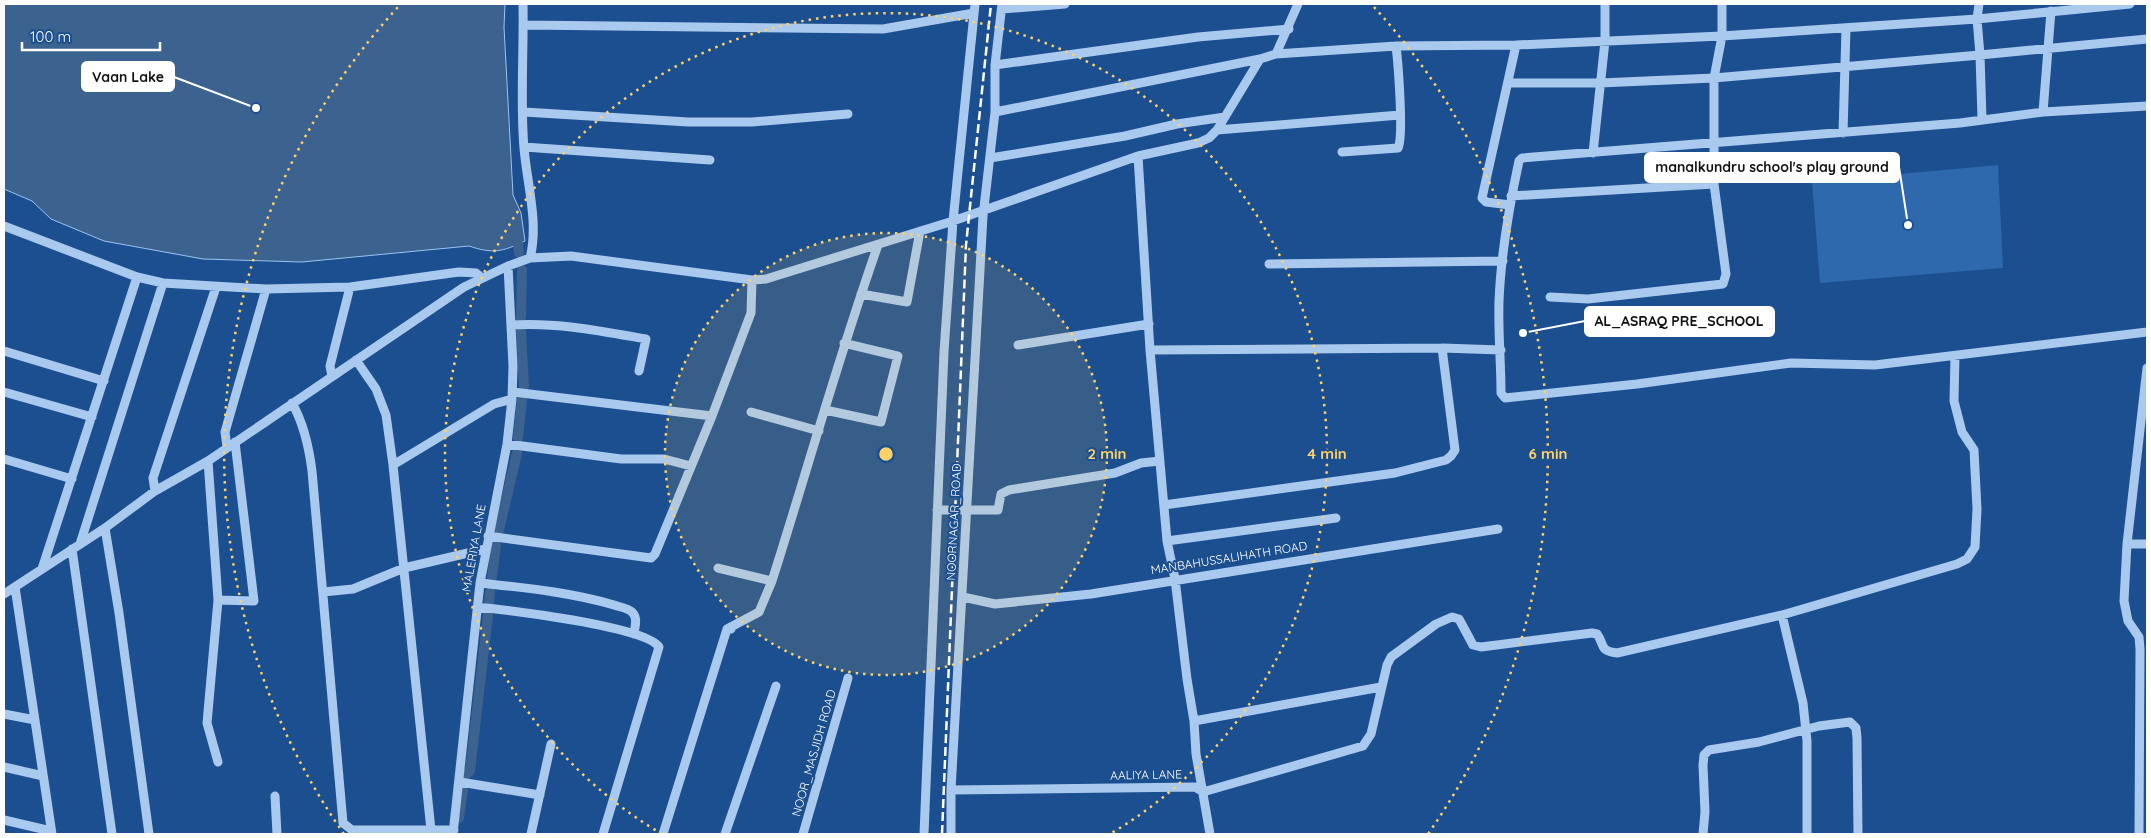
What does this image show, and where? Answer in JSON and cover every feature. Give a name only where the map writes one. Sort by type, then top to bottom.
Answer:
[{"type":"street","points":[[524,4],[524,147],[532,219],[530,258]]},
{"type":"street","points":[[924,834],[937,510],[952,221],[975,4]]},
{"type":"street","points":[[1002,7],[1065,4]]},
{"type":"street","points":[[1276,54],[1289,29],[1298,4]]},
{"type":"street","points":[[1593,153],[1604,41],[1605,4]]},
{"type":"street","points":[[1550,297],[1588,299],[1723,284],[1726,274],[1714,184],[1714,78],[1722,36],[1722,4]]},
{"type":"street","points":[[1979,4],[1982,119]]},
{"type":"street","points":[[995,112],[1260,59],[1276,54],[1396,46],[1516,45],[1846,29],[1978,19],[2130,4]]},
{"type":"street","name":"NOORNAGAR_ROAD","points":[[951,834],[951,790],[968,511],[971,416],[983,210],[995,112],[995,65],[1002,7]]},
{"type":"street","points":[[2043,112],[2051,12]]},
{"type":"street","points":[[524,25],[883,29],[974,14]]},
{"type":"street","points":[[995,65],[1198,37],[1289,29]]},
{"type":"street","points":[[1843,133],[1846,29]]},
{"type":"street","points":[[1508,83],[1600,83],[1714,78],[1845,68],[2147,39]]},
{"type":"street","points":[[1516,45],[1482,198],[1486,202],[1714,184]]},
{"type":"street","points":[[1342,152],[1398,148],[1401,143],[1396,46]]},
{"type":"street","points":[[4,594],[105,528],[156,491],[208,461],[464,286],[508,266],[530,258],[571,256],[752,280],[766,279],[952,221],[1138,156],[1198,143],[1209,138],[1217,130],[1260,59]]},
{"type":"street","points":[[2147,106],[2043,112],[1843,133],[1522,158],[1519,161],[1511,200],[1499,302],[1501,393],[1505,398],[1637,384],[1791,363],[1875,365],[2147,332]]},
{"type":"street","points":[[524,112],[688,122],[752,122],[848,114]]},
{"type":"street","points":[[1217,130],[1400,115]]},
{"type":"street","points":[[990,158],[1125,136],[1177,124],[1225,117]]},
{"type":"street","points":[[524,147],[710,160]]},
{"type":"street","points":[[1138,156],[1150,350],[1167,541],[1175,579],[1185,670],[1194,721],[1196,754],[1210,834]]},
{"type":"street","points":[[4,226],[137,277],[163,283],[266,289],[350,287],[459,272],[476,273],[482,278]]},
{"type":"street","points":[[861,294],[907,302],[920,231]]},
{"type":"street","points":[[663,834],[729,629],[759,612],[772,580],[819,431],[844,343],[878,244]]},
{"type":"street","points":[[1269,264],[1503,262]]},
{"type":"street","name":"MALERIYA LANE","points":[[454,832],[480,582],[507,444],[513,396],[508,266]]},
{"type":"street","points":[[42,569],[137,277]]},
{"type":"street","points":[[488,536],[651,558],[655,554],[712,416],[751,313],[752,280]]},
{"type":"street","points":[[112,834],[76,547],[163,283]]},
{"type":"street","points":[[156,491],[153,478],[216,287]]},
{"type":"street","points":[[332,376],[330,366],[350,287]]},
{"type":"street","points":[[218,600],[254,601],[231,444],[225,432],[266,289]]},
{"type":"street","points":[[511,325],[536,323],[588,328],[646,339],[639,371]]},
{"type":"street","points":[[1018,345],[1149,324]]},
{"type":"street","points":[[825,410],[882,422],[898,356],[844,343]]},
{"type":"street","points":[[1150,350],[1442,348],[1501,350]]},
{"type":"street","points":[[1164,505],[1395,473],[1446,460],[1452,456],[1455,450],[1442,348]]},
{"type":"street","points":[[4,351],[104,381]]},
{"type":"street","points":[[1194,721],[1381,687],[1391,657],[1436,624],[1452,617],[1460,619],[1473,645],[1481,647],[1592,633],[1597,634],[1603,649],[1608,652],[1617,653],[1782,615],[1957,564],[1967,559],[1975,547],[1977,509],[1974,450],[1962,432],[1954,401],[1955,356]]},
{"type":"street","points":[[356,360],[376,390],[386,415],[393,465],[431,830]]},
{"type":"street","points":[[2139,834],[2143,821],[2143,712],[2139,637],[2128,621],[2124,601],[2127,544],[2146,395],[2147,368]]},
{"type":"street","points":[[4,392],[92,417]]},
{"type":"street","points":[[393,465],[494,404],[513,396],[712,416]]},
{"type":"street","points":[[292,403],[300,417],[309,447],[343,823],[352,830],[431,830],[454,832]]},
{"type":"street","points":[[751,412],[819,431]]},
{"type":"street","points":[[507,444],[621,459],[664,459],[691,466]]},
{"type":"street","points":[[4,459],[72,479]]},
{"type":"street","points":[[208,461],[218,600],[207,723],[218,762]]},
{"type":"street","points":[[937,510],[998,510],[1001,494],[1008,490],[1115,474],[1142,463],[1160,461]]},
{"type":"street","points":[[1167,541],[1336,518]]},
{"type":"street","points":[[105,528],[119,613],[149,834]]},
{"type":"street","name":"MANBAHUSSALIHATH ROAD","points":[[963,597],[995,604],[1091,594],[1175,579],[1498,529]]},
{"type":"street","points":[[2127,544],[2147,544]]},
{"type":"street","points":[[323,592],[354,589],[404,568],[485,550]]},
{"type":"street","points":[[718,568],[772,580]]},
{"type":"street","points":[[480,582],[544,590],[594,599],[624,608],[632,612],[636,620],[634,634]]},
{"type":"street","points":[[4,820],[52,832],[15,587]]},
{"type":"street","points":[[477,607],[552,615],[634,634],[655,642],[659,647],[603,834]]},
{"type":"street","points":[[1782,615],[1803,703],[1806,730],[1807,834]]},
{"type":"street","name":"NOOR_MASJIDH ROAD","points":[[804,834],[848,678]]},
{"type":"street","points":[[724,834],[776,686]]},
{"type":"street","name":"AALIYA LANE","points":[[951,790],[1195,787],[1203,792],[1364,746],[1371,734],[1381,687]]},
{"type":"street","points":[[4,714],[35,720]]},
{"type":"street","points":[[1703,834],[1705,812],[1704,755],[1710,750],[1759,742],[1806,730],[1850,722],[1856,728],[1858,834]]},
{"type":"street","points":[[531,834],[551,744]]},
{"type":"street","points":[[4,767],[43,776]]},
{"type":"street","points":[[460,782],[540,795]]},
{"type":"street","points":[[275,796],[277,834]]},
{"type":"shaded area","points":[[4,4],[505,4],[504,27],[513,195],[521,213],[525,241],[510,248],[497,251],[469,246],[302,262],[203,259],[104,241],[51,219],[32,201],[4,189]]},
{"type":"shaded area","points":[[1998,165],[2003,268],[1820,283],[1812,182]]},
{"type":"waterway","points":[[518,244],[519,253]]},
{"type":"waterway","points":[[521,317],[522,270]]},
{"type":"waterway","points":[[521,332],[524,386]]},
{"type":"waterway","points":[[518,438],[522,400]]},
{"type":"waterway","points":[[499,530],[517,453]]},
{"type":"waterway","points":[[492,577],[496,545]]},
{"type":"waterway","points":[[489,602],[490,592]]},
{"type":"waterway","points":[[465,775],[470,771],[488,615]]},
{"type":"waterway","points":[[459,818],[463,790]]},
{"type":"railway","points":[[942,834],[966,245],[991,4]]},
{"type":"place","name":"Vaan Lake","points":[[256,108]]},
{"type":"place","name":"manalkundru school's play ground","points":[[1908,225]]},
{"type":"place","name":"AL_ASRAQ PRE_SCHOOL","points":[[1523,333]]}]
